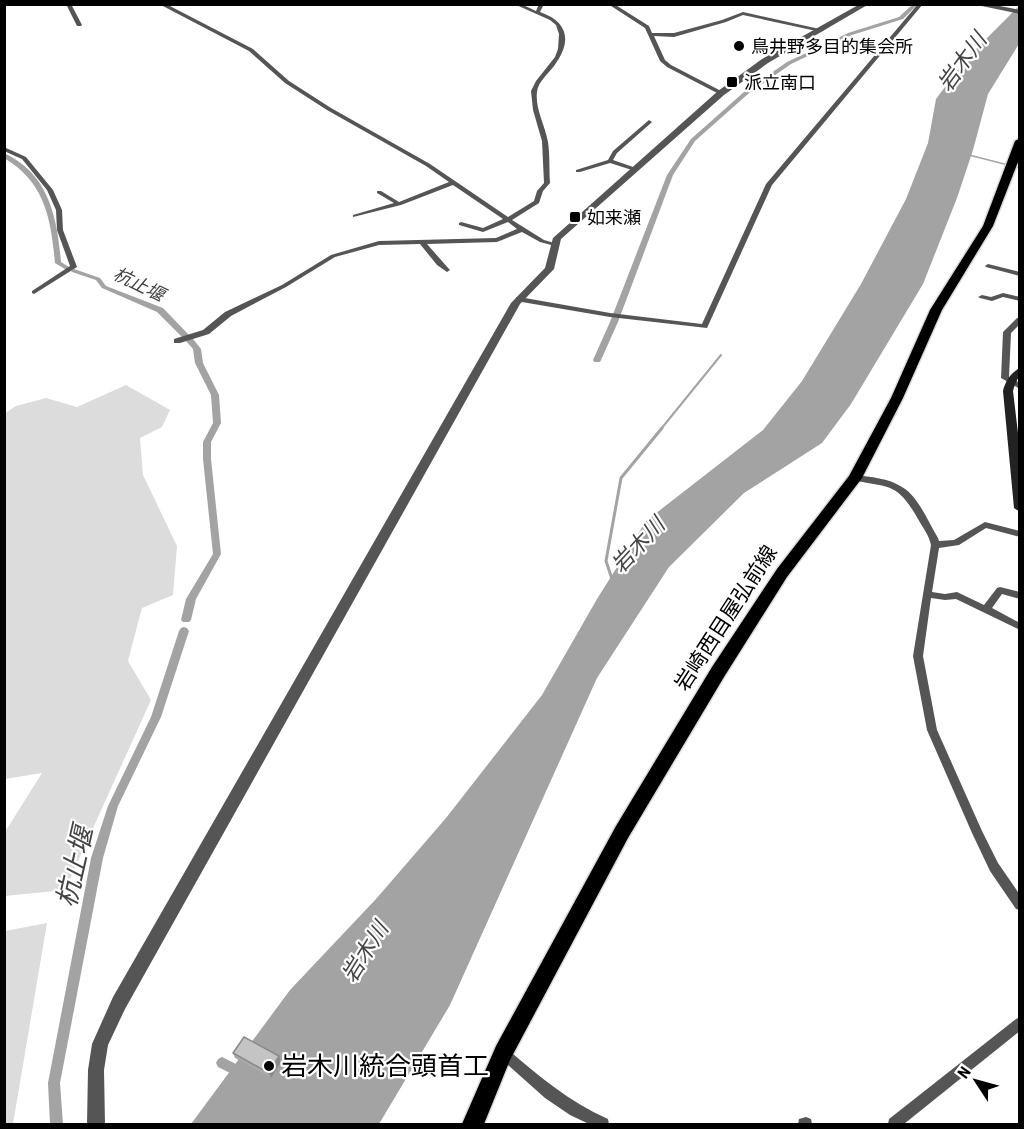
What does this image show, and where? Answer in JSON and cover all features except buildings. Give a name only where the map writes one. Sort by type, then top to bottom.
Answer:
[{"type":"main road","name":"岩崎西目屋弘前線","points":[[473,1125],[503,1053],[622,832],[712,682],[782,573],[855,478],[897,398],[936,310],[988,226],[1016,155]]},
{"type":"main road","points":[[1020,371],[1015,385],[1008,392],[1020,508]]},
{"type":"street","points":[[68,4],[79,25]]},
{"type":"street","points":[[161,4],[250,50],[287,82],[329,109],[428,165],[522,229],[555,244]]},
{"type":"street","points":[[460,224],[483,230],[507,220],[537,202],[540,191],[547,183],[545,141],[534,88],[561,53],[562,31],[558,23],[550,17],[516,4]]},
{"type":"street","points":[[537,13],[542,4]]},
{"type":"street","points":[[610,4],[647,27],[663,61],[669,66],[721,93]]},
{"type":"street","points":[[96,1125],[96,1070],[100,1044],[119,1003],[519,299],[549,269],[555,244],[566,230],[721,93],[765,61],[866,4]]},
{"type":"street","points":[[519,299],[622,317],[704,326],[769,184],[921,4]]},
{"type":"street","points":[[975,4],[1020,12]]},
{"type":"street","points":[[651,34],[674,35],[724,21],[742,13],[821,30]]},
{"type":"street","points":[[610,161],[615,152],[648,122]]},
{"type":"street","points":[[4,149],[24,158],[50,190],[59,210],[60,230],[74,267],[34,292]]},
{"type":"street","points":[[578,171],[610,161],[634,170]]},
{"type":"street","points":[[355,216],[399,204],[454,182]]},
{"type":"street","points":[[379,192],[399,204]]},
{"type":"street","points":[[177,341],[206,332],[228,314],[284,286],[333,256],[379,243],[497,240],[522,229]]},
{"type":"street","points":[[421,241],[430,250],[435,260],[447,270]]},
{"type":"street","points":[[988,266],[1020,274]]},
{"type":"street","points":[[982,297],[992,299],[1003,296],[1020,299]]},
{"type":"street","points":[[1015,385],[1005,378],[1007,332],[1020,320]]},
{"type":"street","points":[[855,478],[882,481],[900,487],[908,494],[934,538],[935,545],[918,656],[933,730],[977,833],[994,867],[1020,905]]},
{"type":"street","points":[[935,545],[956,543],[985,525],[1020,534]]},
{"type":"street","points":[[986,609],[1000,590],[1020,596]]},
{"type":"street","points":[[927,594],[945,597],[957,595],[1020,627]]},
{"type":"street","points":[[894,1125],[1020,1023]]},
{"type":"street","points":[[503,1053],[561,1103],[603,1125]]},
{"type":"shaded area","points":[[126,385],[170,410],[162,427],[140,438],[143,475],[177,546],[173,595],[142,608],[128,661],[151,700],[65,890],[5,896],[5,832],[42,773],[5,779],[5,413],[16,406],[46,398],[77,407]]},
{"type":"shaded area","points":[[47,923],[13,1124],[5,1124],[5,931]]},
{"type":"water","name":"岩木川","points":[[1019,6],[1019,44],[988,94],[957,198],[923,284],[851,404],[822,443],[744,493],[669,567],[597,678],[450,1005],[379,1124],[191,1124],[290,990],[376,899],[446,818],[542,695],[597,599],[646,521],[763,430],[802,381],[861,284],[906,199],[928,143],[936,99],[966,59]]},
{"type":"waterway","points":[[597,360],[614,322],[670,175],[693,140],[746,93],[789,63],[850,34],[901,18],[916,4]]},
{"type":"waterway","name":"杭止堰","points":[[4,155],[19,164],[40,187],[51,215],[58,263],[67,268]]},
{"type":"waterway","points":[[969,155],[1020,168]]},
{"type":"waterway","name":"杭止堰","points":[[74,271],[98,279],[104,287],[160,310],[185,335]]},
{"type":"waterway","name":"杭止堰","points":[[186,620],[191,599],[217,554],[207,459],[207,442],[217,423],[215,395],[199,363],[197,349],[190,341]]},
{"type":"waterway","points":[[661,429],[721,355]]},
{"type":"waterway","points":[[612,579],[606,561],[621,478],[662,428]]},
{"type":"waterway","name":"杭止堰","points":[[56,1124],[54,1083],[97,858],[113,806],[156,717],[184,631]]},
{"type":"waterway","points":[[222,1063],[244,1074]]},
{"type":"place","name":"鳥井野多目的集会所","points":[[739,46]]},
{"type":"place","name":"派立南口","points":[[732,82]]},
{"type":"place","name":"如来瀬","points":[[575,217]]},
{"type":"place","name":"岩木川統合頭首工","points":[[269,1066]]}]
